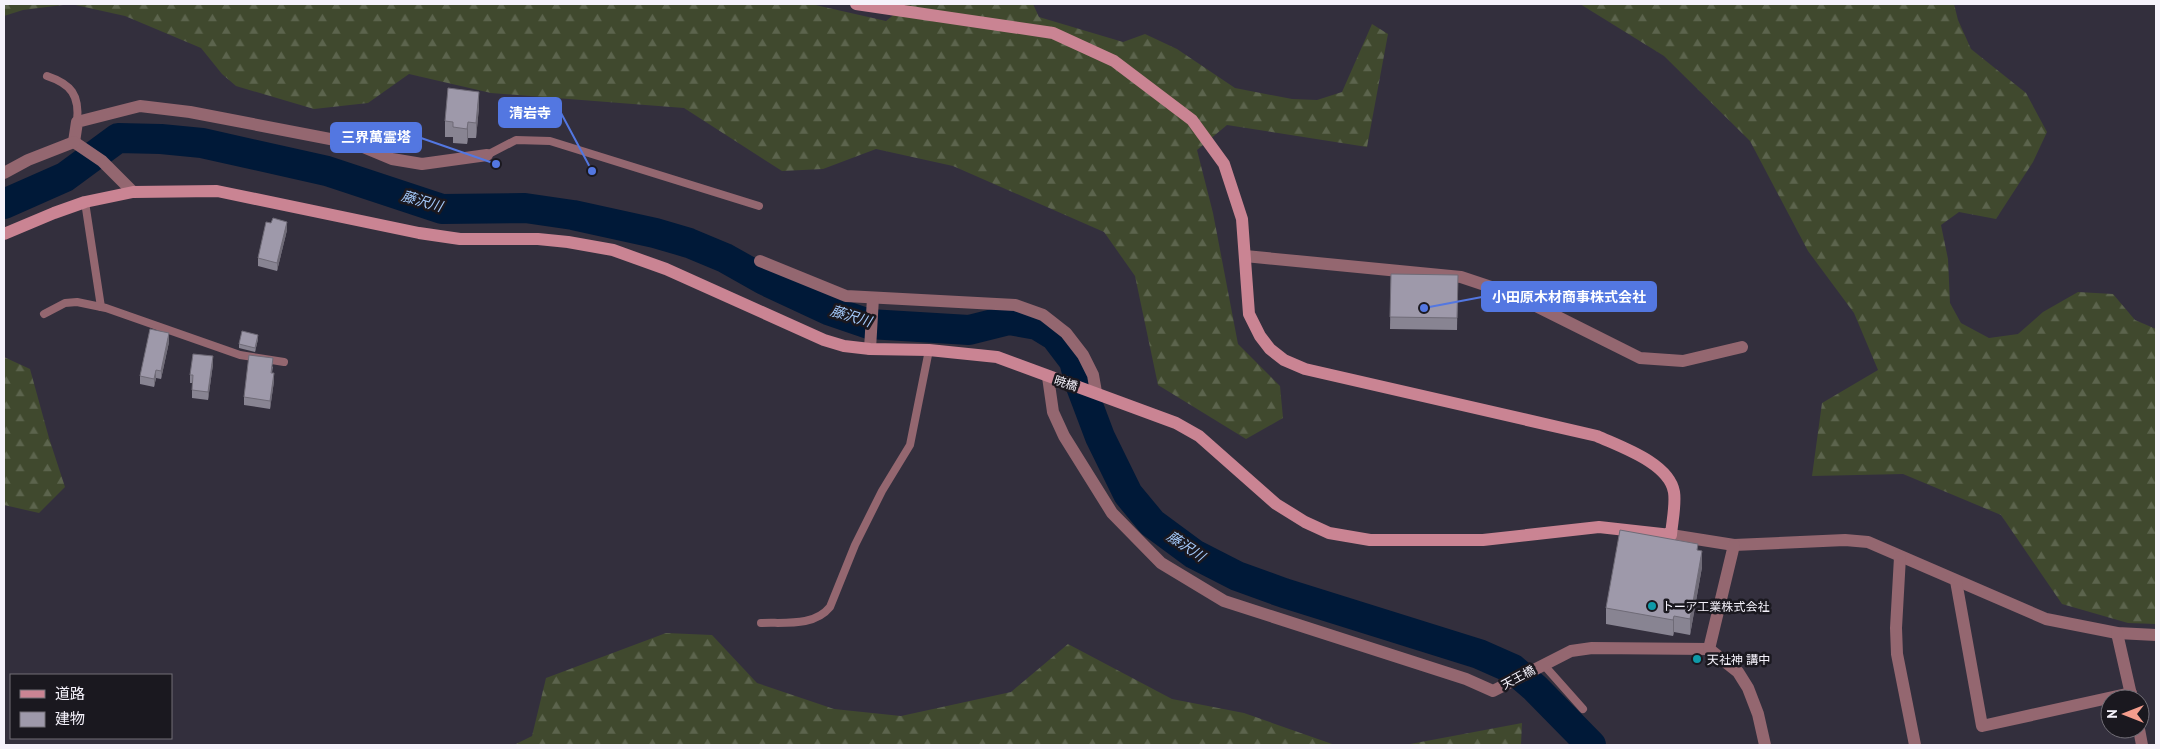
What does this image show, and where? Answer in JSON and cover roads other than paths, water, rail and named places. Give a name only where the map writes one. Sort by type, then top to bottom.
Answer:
[{"type":"street","points":[[856,4],[1053,33],[1114,61],[1192,120],[1224,164],[1242,219],[1249,314],[1260,336],[1270,349],[1284,360],[1305,369],[1597,436],[1640,456],[1665,473],[1674,492],[1671,535],[1734,545],[1845,540],[1868,542],[2046,619],[2117,633],[2156,635]]},
{"type":"street","points":[[78,145],[77,122],[140,106],[190,112],[356,144],[392,159],[422,164],[487,155]]},
{"type":"street","points":[[78,145],[102,161],[133,192]]},
{"type":"street","points":[[4,173],[28,160],[78,145]]},
{"type":"street","name":"暁橋","points":[[4,234],[54,212],[84,202],[133,192],[217,191],[419,233],[460,239],[568,242],[613,250],[666,269],[824,340],[844,346],[871,343],[997,357],[1176,423],[1199,436],[1276,504],[1305,522],[1329,533],[1370,540],[1483,540],[1599,527],[1671,535]]},
{"type":"street","points":[[1245,256],[1461,277],[1512,294],[1640,358],[1683,361],[1742,347]]},
{"type":"street","points":[[760,261],[846,296],[873,301],[1015,305],[1043,315],[1066,333],[1083,355],[1093,376],[1096,392]]},
{"type":"street","points":[[871,343],[873,301]]},
{"type":"street","name":"天王橋","points":[[1043,374],[1053,412],[1064,436],[1112,513],[1161,563],[1224,601],[1466,679],[1493,691],[1543,664],[1571,652],[1592,648],[1709,649]]},
{"type":"street","points":[[1734,545],[1709,649],[1738,672],[1748,688],[1758,714],[1765,745]]},
{"type":"street","points":[[1900,557],[1896,628],[1897,654],[1915,745]]},
{"type":"street","points":[[1956,581],[1982,726],[2100,702]]},
{"type":"street","points":[[2117,633],[2130,689]]},
{"type":"lane","points":[[47,76],[65,82],[74,94],[78,114],[77,122]]},
{"type":"lane","points":[[487,155],[516,140],[550,140],[759,206]]},
{"type":"lane","points":[[84,202],[101,307]]},
{"type":"lane","points":[[44,314],[65,304],[77,302],[101,307],[240,355],[284,362]]},
{"type":"lane","points":[[761,623],[808,621],[824,614],[830,607],[855,545],[882,491],[910,445],[929,350]]},
{"type":"lane","points":[[1543,664],[1582,709]]},
{"type":"waterway","name":"藤沢川","points":[[4,204],[65,177],[118,138],[161,139],[202,143],[327,171],[442,209],[525,208],[573,215],[655,233],[689,243],[725,258],[764,280],[828,310],[869,324],[969,330],[1009,320],[1037,325],[1055,336],[1074,361],[1080,384],[1100,437],[1128,494],[1152,523],[1194,554],[1237,576],[1284,593],[1479,654],[1513,669],[1535,688],[1591,745]]},
{"type":"place","name":"三界萬霊塔","points":[[496,164]]},
{"type":"place","name":"清岩寺","points":[[592,171]]},
{"type":"place","name":"小田原木材商事株式会社","points":[[1424,308]]},
{"type":"place","name":"トーア工業株式会社","points":[[1652,606]]},
{"type":"place","name":"天社神 講中","points":[[1697,659]]}]
